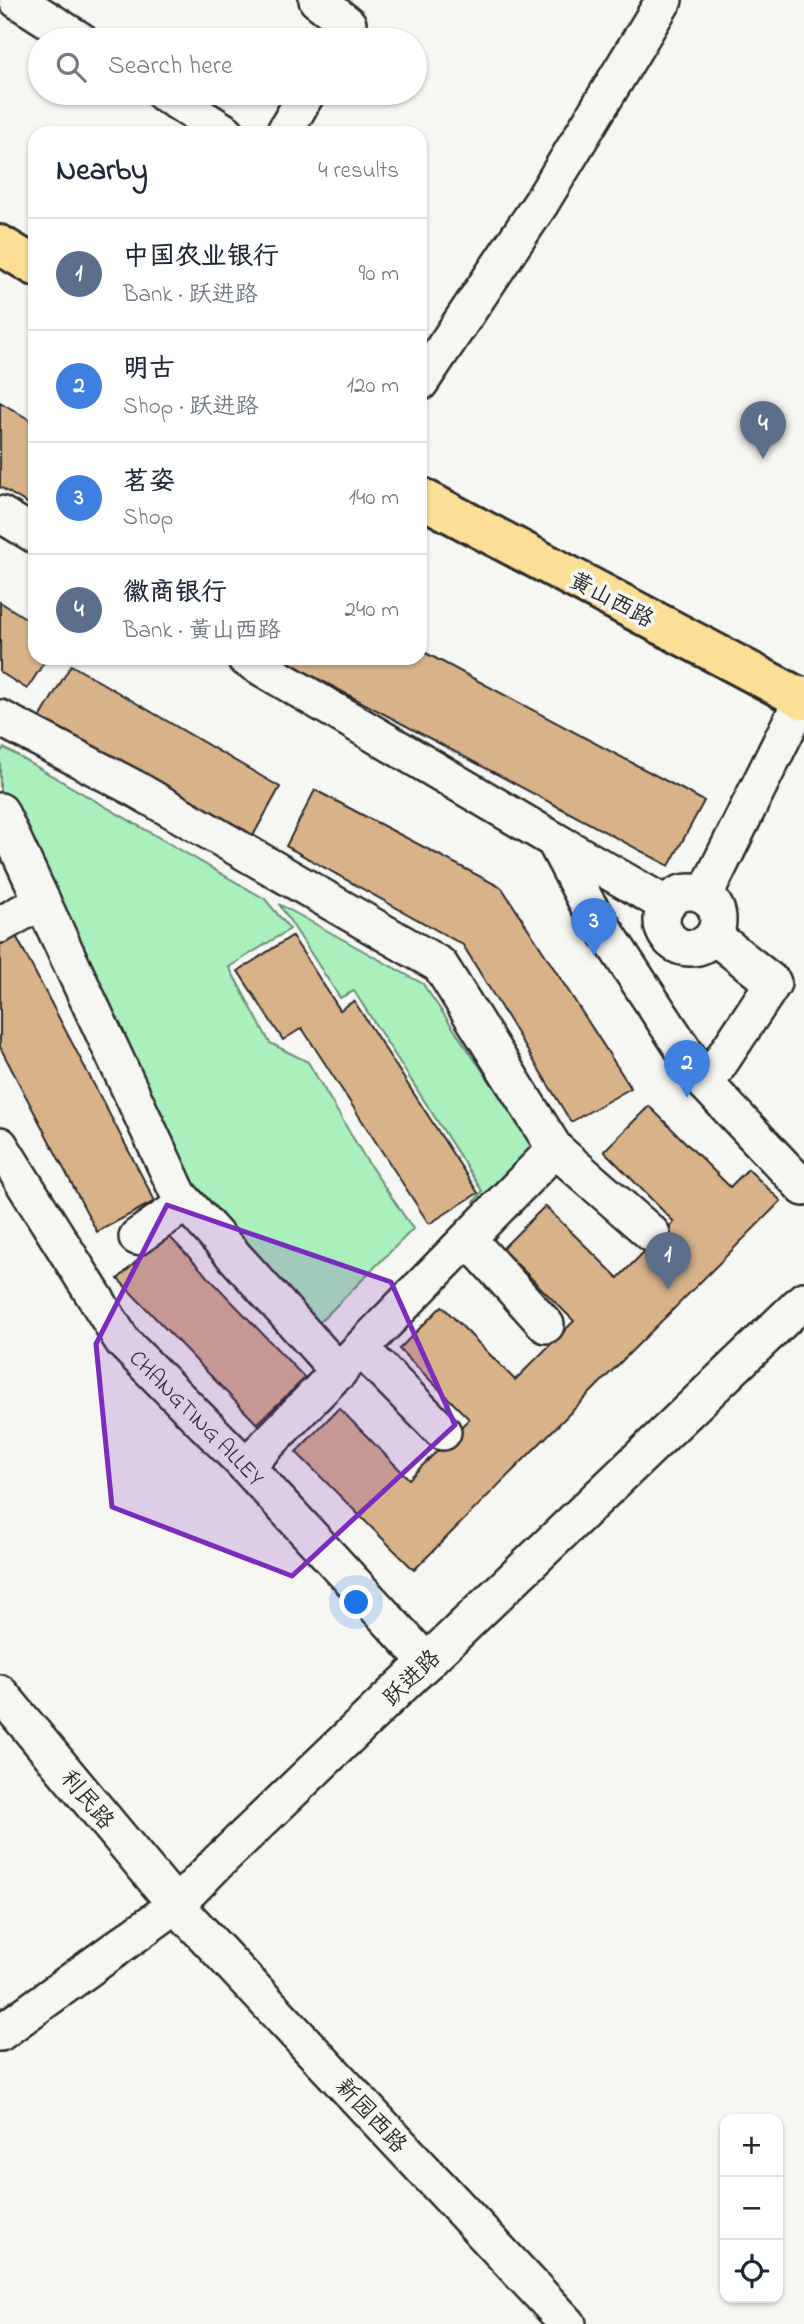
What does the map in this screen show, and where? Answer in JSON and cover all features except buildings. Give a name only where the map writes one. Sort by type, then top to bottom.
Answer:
[{"type":"main road","points":[[0,244],[28,262]]},
{"type":"main road","name":"黄山西路","points":[[427,501],[803,698]]},
{"type":"street","points":[[17,0],[61,28]]},
{"type":"street","points":[[317,0],[348,24],[346,28]]},
{"type":"street","points":[[427,373],[541,203],[664,0]]},
{"type":"street","points":[[182,105],[216,126]]},
{"type":"street","points":[[288,126],[300,105]]},
{"type":"street","points":[[0,514],[28,531]]},
{"type":"street","points":[[257,665],[665,904]]},
{"type":"street","points":[[705,895],[803,698]]},
{"type":"street","points":[[0,718],[134,788],[440,965],[555,1149],[652,1234]]},
{"type":"street","points":[[0,811],[179,1195],[350,1360],[443,1432]]},
{"type":"street","points":[[554,840],[587,903],[706,1084],[804,1188]]},
{"type":"street","points":[[691,891],[705,895],[715,906],[718,921],[714,936],[703,946],[688,949],[674,944],[664,933],[660,918],[665,904],[676,894],[691,891]]},
{"type":"street","points":[[0,925],[42,901]]},
{"type":"street","points":[[706,1084],[773,983],[714,936]]},
{"type":"street","name":"CHANGTING ALLEY","points":[[0,1145],[123,1342],[246,1466],[427,1662]]},
{"type":"street","points":[[246,1466],[555,1149]]},
{"type":"street","points":[[137,1237],[186,1203]]},
{"type":"street","points":[[468,1239],[546,1325]]},
{"type":"street","name":"跃进路","points":[[0,2033],[176,1905],[804,1300]]},
{"type":"street","name":"利民路","points":[[0,1693],[176,1905]]},
{"type":"street","name":"新园西路","points":[[176,1905],[568,2324]]},
{"type":"highlighted area","points":[[167,1205],[391,1282],[455,1425],[292,1576],[112,1507],[96,1344]]},
{"type":"green space","points":[[4,748],[265,899],[290,929],[229,967],[270,1043],[308,1062],[365,1158],[413,1229],[319,1323],[179,1178],[0,801],[0,753]]},
{"type":"green space","points":[[279,904],[423,984],[538,1152],[484,1210],[474,1202],[482,1191],[354,991],[340,998]]},
{"type":"place","name":"徽商银行","points":[[763,459]]},
{"type":"place","name":"茗姿","points":[[594,956]]},
{"type":"place","name":"明古","points":[[687,1098]]},
{"type":"place","name":"中国农业银行","points":[[668,1290]]}]
